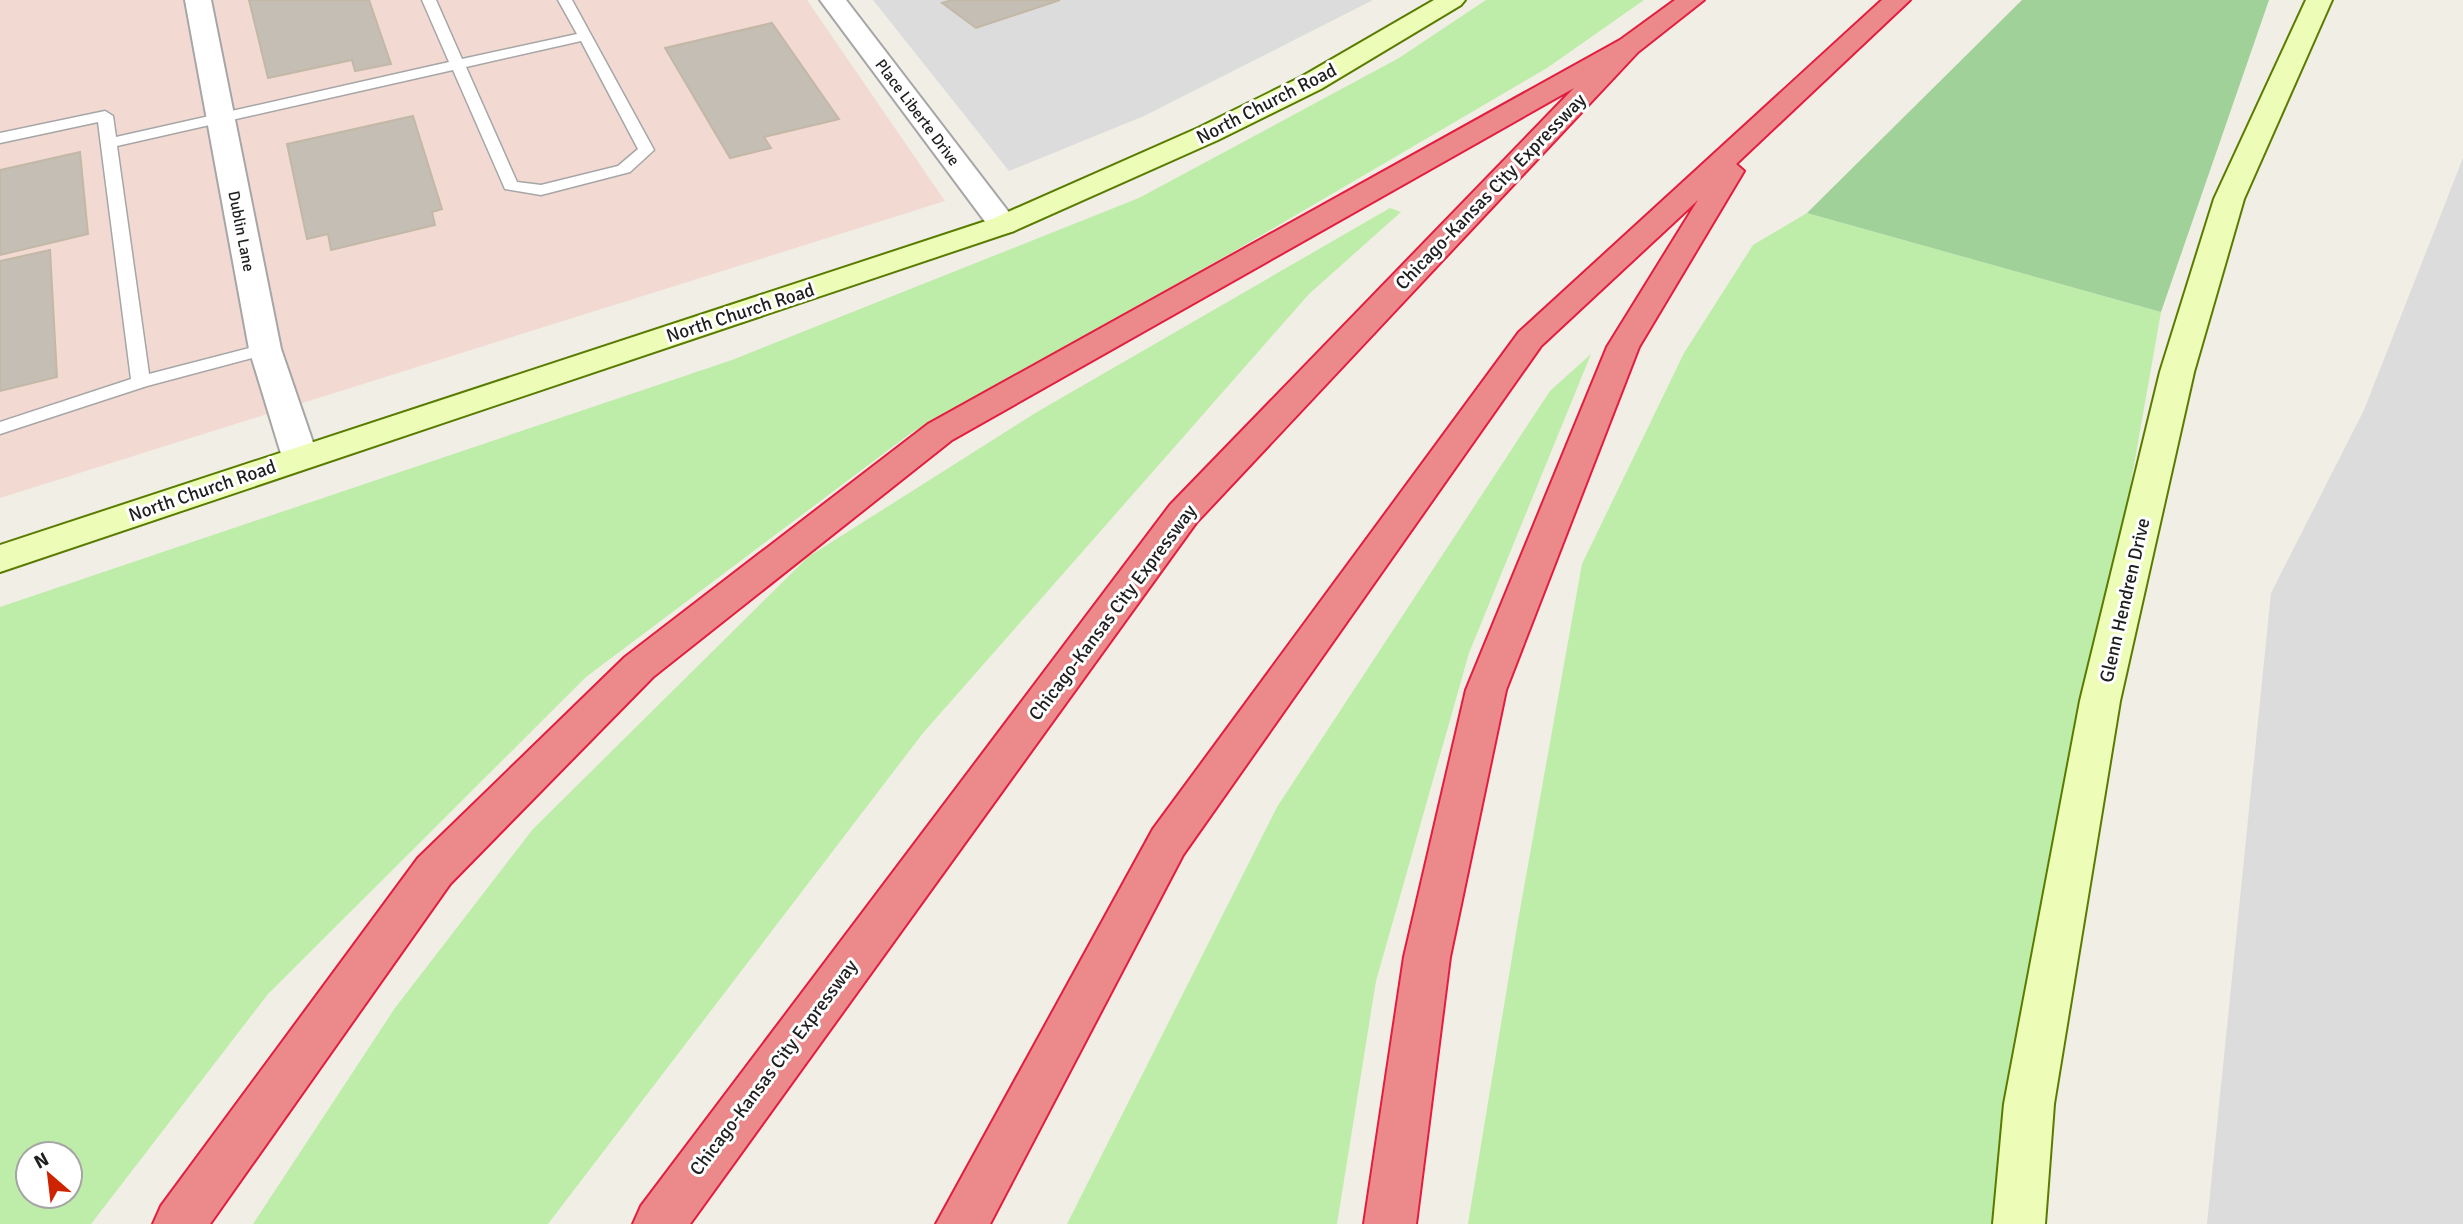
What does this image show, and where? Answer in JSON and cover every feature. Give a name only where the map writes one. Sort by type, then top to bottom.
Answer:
[{"type":"highway","name":"Chicago-Kansas City Expressway","points":[[659,1224],[1183,514],[1629,47],[1691,0]]},
{"type":"highway","points":[[962,1224],[1168,842],[1530,339],[1897,0]]},
{"type":"highway","points":[[179,1224],[434,871],[639,667],[940,432],[1629,47]]},
{"type":"highway","points":[[1390,1224],[1427,957],[1486,690],[1623,347],[1754,133]]},
{"type":"street","name":"Dublin Lane","points":[[198,0],[265,349],[300,457]]},
{"type":"street","name":"Place Liberte Drive","points":[[833,0],[1003,225]]},
{"type":"street","name":"North Church Road","points":[[0,559],[1003,225],[1208,134],[1311,83],[1452,0]]},
{"type":"street","name":"Glenn Hendren Drive","points":[[2019,1224],[2029,1104],[2100,701],[2177,372],[2229,199],[2319,0]]},
{"type":"lane","points":[[429,0],[511,186],[541,190],[624,169],[646,150],[565,0]]},
{"type":"lane","points":[[110,143],[585,36]]},
{"type":"lane","points":[[0,138],[105,116],[141,382]]},
{"type":"lane","points":[[0,428],[141,382],[265,349]]},
{"type":"shaded area","points":[[0,0],[807,0],[945,201],[0,498]]},
{"type":"shaded area","points":[[873,0],[1373,0],[1144,116],[1009,171]]},
{"type":"shaded area","points":[[2463,158],[2463,1224],[2207,1224],[2271,593],[2364,410]]},
{"type":"green space","points":[[1486,0],[1644,0],[1547,68],[1226,256],[911,433],[586,677],[268,994],[91,1224],[0,1224],[0,607],[732,360],[1139,198],[1399,58]]},
{"type":"green space","points":[[2022,0],[2269,0],[2161,312],[1807,213]]},
{"type":"green space","points":[[1390,208],[1401,212],[1309,294],[923,733],[548,1224],[253,1224],[395,1008],[533,829],[808,557],[1037,412]]},
{"type":"green space","points":[[1807,213],[2161,312],[2000,1224],[1468,1224],[1518,921],[1582,564],[1684,353],[1753,245]]},
{"type":"green space","points":[[1591,354],[1469,653],[1376,981],[1337,1224],[1067,1224],[1277,807],[1550,391]]},
{"type":"building","points":[[249,0],[369,0],[391,64],[355,71],[352,60],[268,78]]},
{"type":"building","points":[[952,0],[1060,0],[976,28],[942,3]]},
{"type":"building","points":[[772,23],[839,119],[764,137],[771,148],[730,158],[665,48]]},
{"type":"building","points":[[413,116],[442,209],[432,212],[435,225],[331,250],[328,234],[307,239],[287,144]]},
{"type":"building","points":[[80,152],[88,234],[0,255],[0,170]]},
{"type":"building","points":[[50,250],[57,377],[0,391],[0,261]]}]
